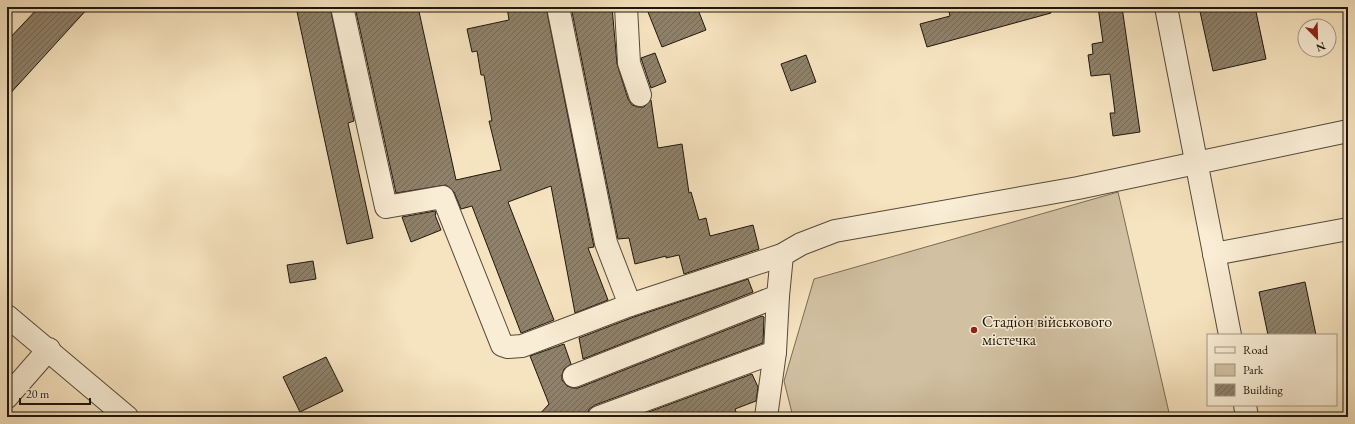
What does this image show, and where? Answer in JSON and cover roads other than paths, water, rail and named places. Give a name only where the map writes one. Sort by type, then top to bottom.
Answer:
[{"type":"street","points":[[342,7],[386,207],[442,197],[502,345],[508,347],[522,346],[630,305],[782,255],[801,244],[835,231],[1078,188],[1348,131]]},
{"type":"street","points":[[558,7],[606,243],[630,305]]},
{"type":"street","points":[[626,7],[629,63],[640,95]]},
{"type":"street","points":[[1166,7],[1230,334]]},
{"type":"street","points":[[1214,254],[1348,229]]},
{"type":"street","points":[[766,417],[775,352],[782,255]]},
{"type":"street","points":[[574,376],[778,296]]},
{"type":"street","points":[[7,316],[49,349],[127,417]]},
{"type":"street","points":[[7,397],[49,349]]},
{"type":"street","points":[[599,417],[775,352]]},
{"type":"street","points":[[1245,406],[1247,417]]},
{"type":"place","name":"Стадіон військового містечка","points":[[974,330]]}]
